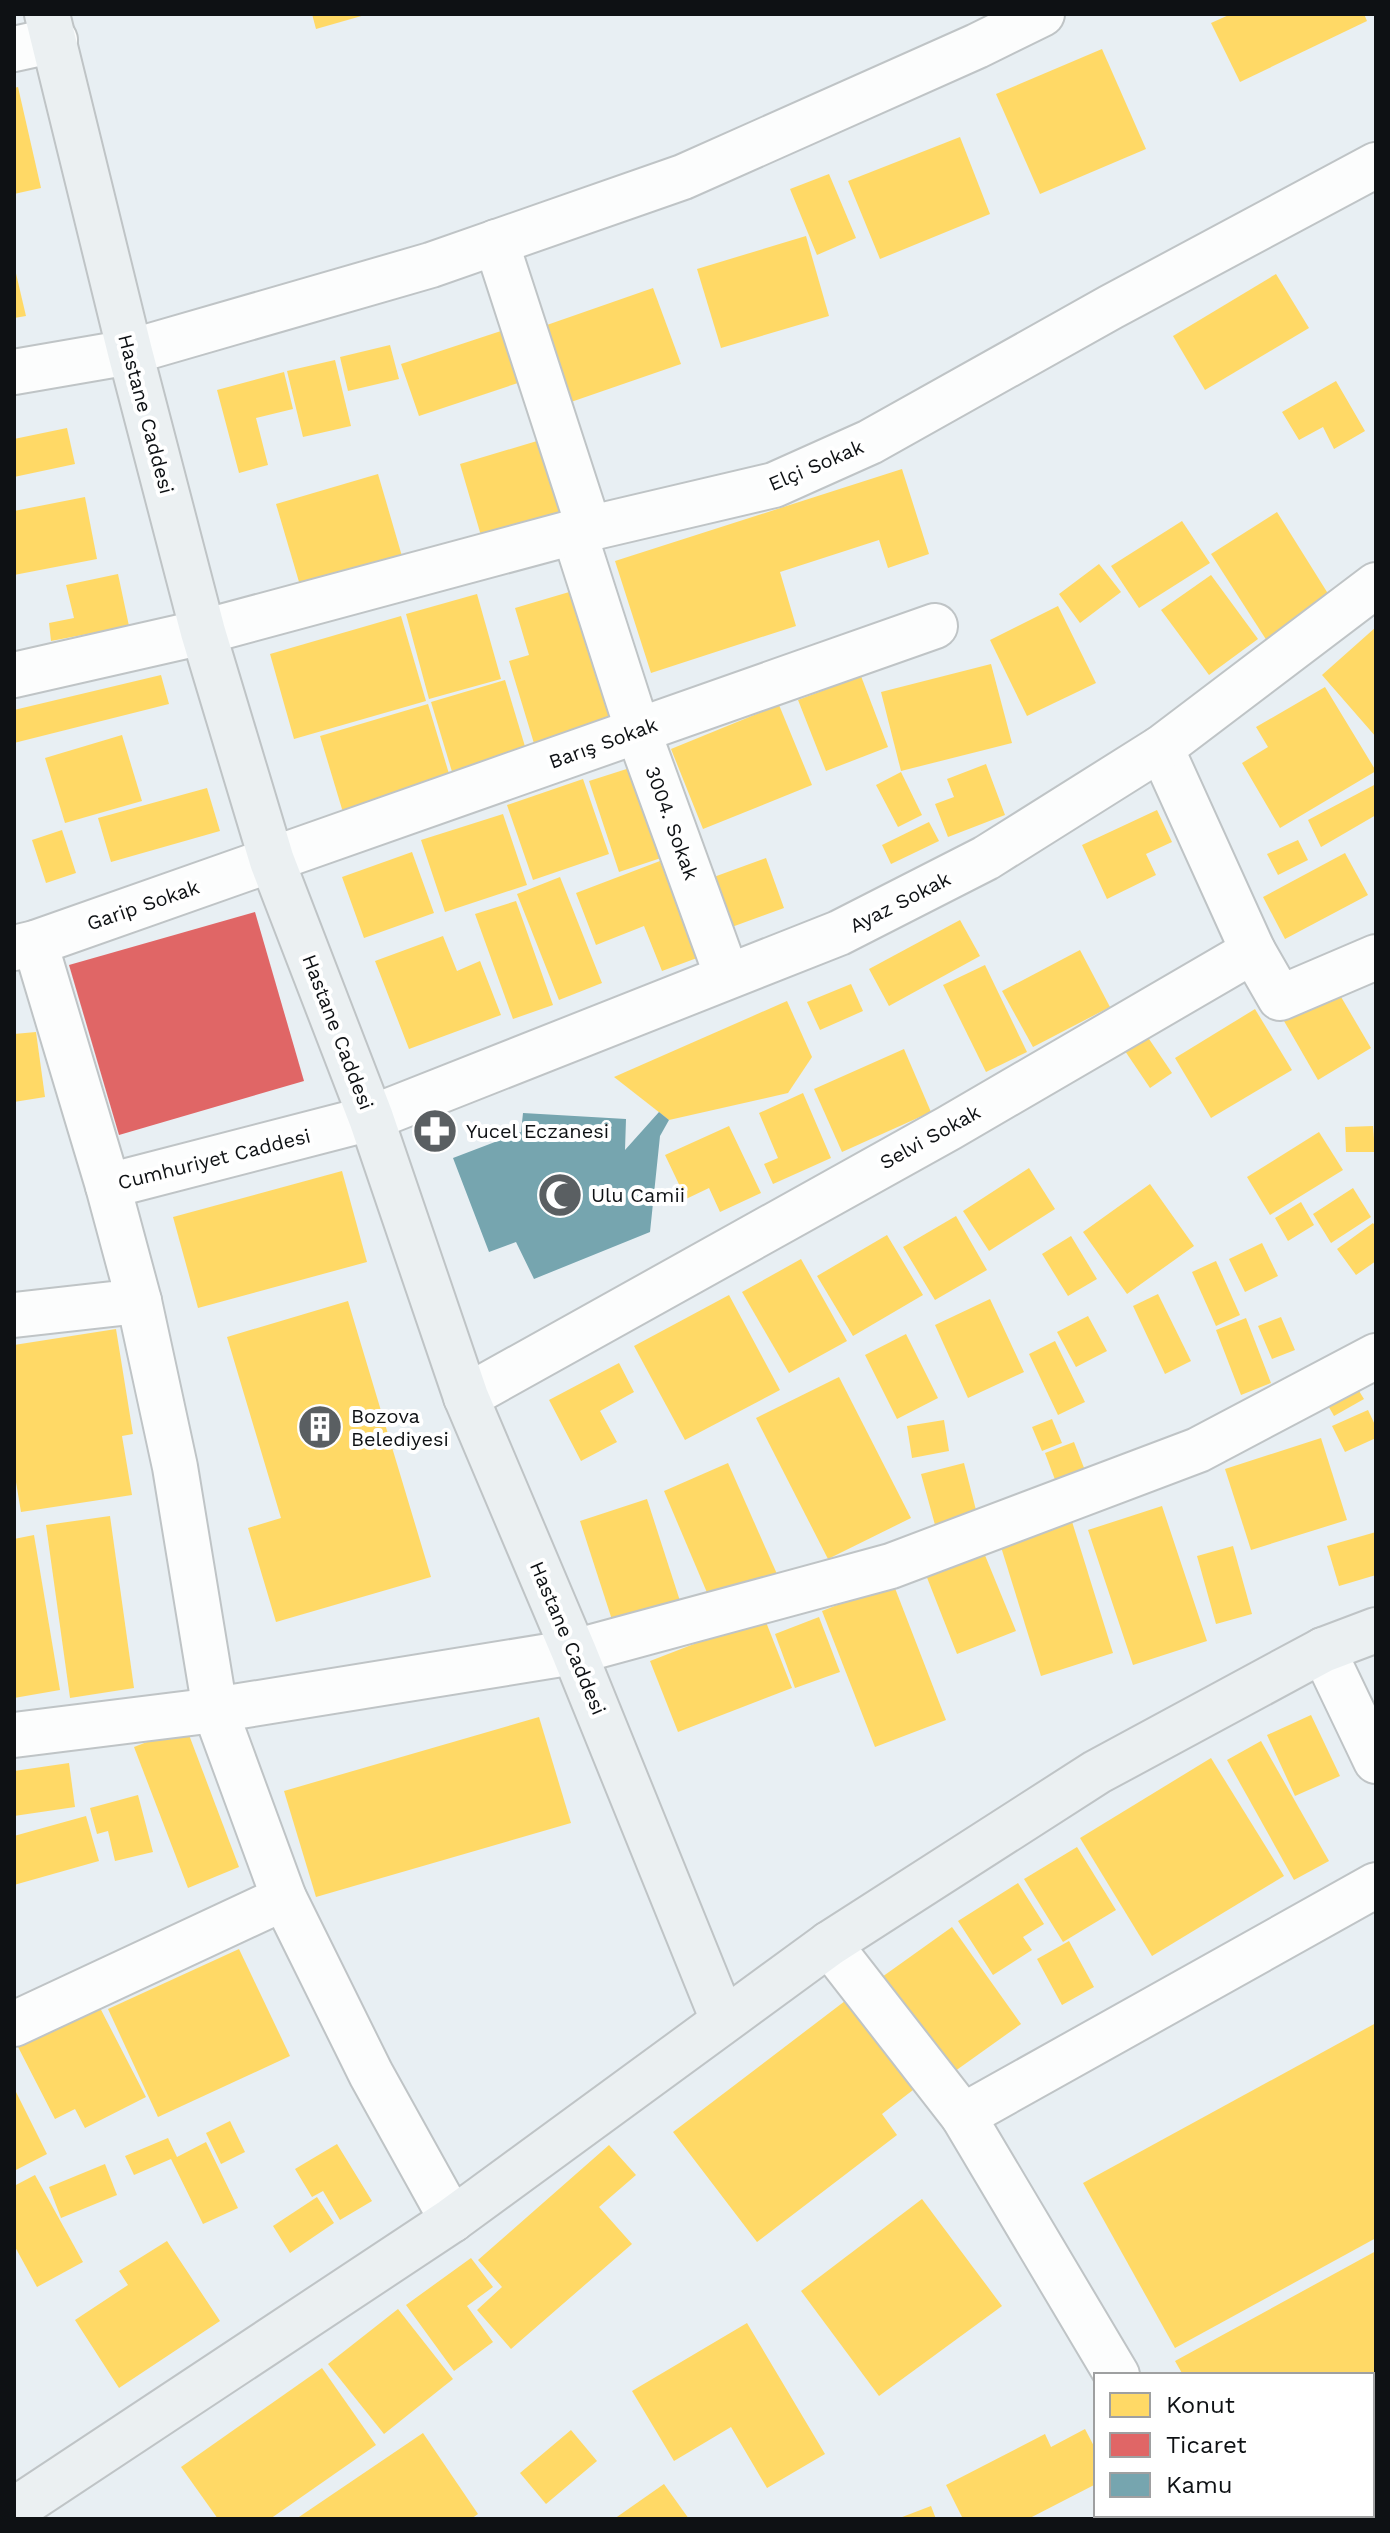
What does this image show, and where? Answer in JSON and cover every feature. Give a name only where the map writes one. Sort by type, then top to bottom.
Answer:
[{"type":"street","points":[[14,372],[130,352],[431,265],[683,177],[974,30],[1042,14]]},
{"type":"street","name":"Hastane Caddesi","points":[[39,34],[130,352],[203,632],[272,861],[371,1118],[466,1397],[574,1652],[723,2020]]},
{"type":"street","name":"Elçi Sokak","points":[[14,675],[203,632],[582,530],[774,485],[870,442],[1111,307],[1376,165]]},
{"type":"street","name":"3004. Sokak","points":[[496,242],[638,731],[727,976]]},
{"type":"street","name":"Ayaz Sokak","points":[[371,1118],[839,933],[986,858],[1161,748],[1376,585]]},
{"type":"street","name":"Barış Sokak","points":[[272,861],[935,626]]},
{"type":"street","points":[[1161,748],[1253,951],[1280,998],[1376,957]]},
{"type":"street","name":"Garip Sokak","points":[[24,946],[272,861]]},
{"type":"street","points":[[24,946],[108,1186]]},
{"type":"street","name":"Selvi Sokak","points":[[466,1397],[949,1128],[1253,951]]},
{"type":"street","name":"Cumhuriyet Caddesi","points":[[371,1118],[108,1186],[139,1301],[175,1467],[215,1710],[284,1898],[371,2074],[452,2220]]},
{"type":"street","points":[[14,1315],[139,1301]]},
{"type":"street","points":[[14,1735],[215,1710],[574,1652],[891,1566],[1198,1450],[1376,1356]]},
{"type":"street","points":[[14,2510],[452,2220],[829,1944],[1097,1772],[1323,1650],[1376,1630]]},
{"type":"street","points":[[1323,1650],[1376,1761]]},
{"type":"street","points":[[963,2116],[1376,1885]]},
{"type":"street","points":[[14,2024],[284,1898]]},
{"type":"street","points":[[829,1944],[963,2116],[1116,2373]]},
{"type":"building: Konut","points":[[312,14],[365,14],[365,15],[316,29]]},
{"type":"building: Konut","points":[[1231,14],[1364,14],[1367,21],[1240,82],[1211,23]]},
{"type":"building: Konut","points":[[1102,49],[1146,149],[1040,194],[996,94]]},
{"type":"building: Konut","points":[[18,87],[41,188],[14,194],[14,88]]},
{"type":"building: Konut","points":[[960,137],[990,214],[880,259],[848,181]]},
{"type":"building: Konut","points":[[829,174],[856,238],[817,255],[790,189]]},
{"type":"building: Konut","points":[[806,236],[829,316],[721,348],[697,269]]},
{"type":"building: Konut","points":[[14,265],[26,316],[14,318]]},
{"type":"building: Konut","points":[[1276,274],[1309,328],[1205,390],[1173,336]]},
{"type":"building: Konut","points":[[653,288],[681,364],[571,402],[544,326]]},
{"type":"building: Konut","points":[[507,329],[524,381],[419,416],[401,364]]},
{"type":"building: Konut","points":[[390,345],[399,379],[348,391],[340,357]]},
{"type":"building: Konut","points":[[335,360],[351,426],[303,437],[287,371]]},
{"type":"building: Konut","points":[[284,372],[293,409],[256,418],[268,465],[239,473],[217,390]]},
{"type":"building: Konut","points":[[1336,381],[1365,431],[1334,449],[1323,427],[1299,440],[1282,412]]},
{"type":"building: Konut","points":[[67,428],[75,464],[14,477],[14,439]]},
{"type":"building: Konut","points":[[547,438],[569,513],[482,539],[460,464]]},
{"type":"building: Konut","points":[[902,469],[929,554],[888,568],[879,540],[780,572],[796,626],[651,673],[615,561]]},
{"type":"building: Konut","points":[[378,474],[404,563],[302,592],[276,504]]},
{"type":"building: Konut","points":[[85,497],[97,559],[14,575],[14,511]]},
{"type":"building: Konut","points":[[1277,512],[1332,600],[1267,641],[1211,554]]},
{"type":"building: Konut","points":[[1182,521],[1210,563],[1139,608],[1111,566]]},
{"type":"building: Konut","points":[[1099,564],[1121,592],[1080,623],[1059,594]]},
{"type":"building: Konut","points":[[118,574],[129,626],[51,641],[49,623],[74,618],[66,585]]},
{"type":"building: Konut","points":[[1211,575],[1258,639],[1209,675],[1161,610]]},
{"type":"building: Konut","points":[[576,590],[618,725],[536,750],[509,661],[529,655],[515,608]]},
{"type":"building: Konut","points":[[477,594],[501,679],[429,699],[406,614]]},
{"type":"building: Konut","points":[[1058,606],[1096,683],[1027,716],[990,640]]},
{"type":"building: Konut","points":[[401,616],[426,701],[294,739],[270,654]]},
{"type":"building: Konut","points":[[1376,627],[1376,737],[1322,675]]},
{"type":"building: Konut","points":[[991,664],[1012,743],[901,771],[881,692]]},
{"type":"building: Konut","points":[[161,675],[169,704],[14,743],[14,710]]},
{"type":"building: Konut","points":[[861,676],[888,747],[826,771],[798,700]]},
{"type":"building: Konut","points":[[505,680],[530,763],[456,785],[431,702]]},
{"type":"building: Konut","points":[[1325,687],[1376,771],[1280,828],[1242,763],[1268,747],[1256,727]]},
{"type":"building: Konut","points":[[428,704],[453,787],[345,819],[320,736]]},
{"type":"building: Konut","points":[[779,705],[812,785],[703,829],[671,749]]},
{"type":"building: Konut","points":[[122,735],[142,801],[65,823],[45,758]]},
{"type":"building: Konut","points":[[986,764],[1005,815],[948,837],[935,804],[954,797],[947,779]]},
{"type":"building: Konut","points":[[636,766],[667,856],[619,872],[589,781]]},
{"type":"building: Konut","points":[[901,772],[922,815],[898,827],[876,785]]},
{"type":"building: Konut","points":[[583,779],[609,854],[533,880],[507,805]]},
{"type":"building: Konut","points":[[1376,784],[1376,815],[1321,847],[1308,820]]},
{"type":"building: Konut","points":[[207,788],[220,831],[111,862],[98,818]]},
{"type":"building: Konut","points":[[1157,810],[1172,842],[1146,854],[1156,875],[1107,899],[1082,845]]},
{"type":"building: Konut","points":[[503,814],[527,885],[445,912],[421,840]]},
{"type":"building: Konut","points":[[929,822],[939,841],[891,864],[882,845]]},
{"type":"building: Konut","points":[[62,830],[76,873],[46,883],[32,840]]},
{"type":"building: Konut","points":[[1298,840],[1308,860],[1278,875],[1267,854]]},
{"type":"building: Konut","points":[[412,852],[434,913],[364,938],[342,877]]},
{"type":"building: Konut","points":[[1345,853],[1368,895],[1285,939],[1263,897]]},
{"type":"building: Konut","points":[[766,858],[784,908],[729,928],[711,878]]},
{"type":"building: Konut","points":[[660,861],[697,958],[662,971],[644,926],[596,945],[576,893]]},
{"type":"building: Konut","points":[[560,877],[602,983],[559,1000],[517,894]]},
{"type":"building: Konut","points":[[516,901],[553,1005],[513,1019],[475,914]]},
{"type":"building: Konut","points":[[960,920],[980,956],[889,1006],[869,969]]},
{"type":"building: Konut","points":[[443,936],[457,971],[480,961],[501,1015],[409,1049],[375,961]]},
{"type":"building: Konut","points":[[1080,950],[1110,1007],[1033,1047],[1002,991]]},
{"type":"building: Konut","points":[[985,965],[1027,1052],[986,1072],[943,985]]},
{"type":"building: Konut","points":[[851,984],[863,1011],[820,1030],[807,1002]]},
{"type":"building: Konut","points":[[1337,990],[1371,1048],[1318,1080],[1284,1021]]},
{"type":"building: Konut","points":[[787,1001],[812,1057],[788,1093],[669,1120],[614,1077]]},
{"type":"building: Konut","points":[[1255,1009],[1292,1070],[1211,1118],[1175,1058]]},
{"type":"building: Konut","points":[[36,1032],[45,1097],[14,1102],[14,1034]]},
{"type":"building: Konut","points":[[1145,1033],[1172,1073],[1150,1088],[1123,1048]]},
{"type":"building: Konut","points":[[904,1049],[931,1112],[842,1152],[814,1089]]},
{"type":"building: Konut","points":[[803,1093],[831,1158],[773,1184],[764,1164],[778,1158],[759,1113]]},
{"type":"building: Konut","points":[[729,1126],[761,1193],[720,1212],[709,1188],[686,1199],[665,1155]]},
{"type":"building: Konut","points":[[1373,1126],[1375,1152],[1346,1152],[1345,1127]]},
{"type":"building: Konut","points":[[1319,1132],[1343,1170],[1270,1215],[1247,1177]]},
{"type":"building: Konut","points":[[1029,1168],[1055,1209],[989,1251],[963,1211]]},
{"type":"building: Konut","points":[[342,1171],[367,1262],[198,1308],[173,1217]]},
{"type":"building: Konut","points":[[1150,1184],[1194,1246],[1127,1294],[1083,1232]]},
{"type":"building: Konut","points":[[1353,1188],[1371,1217],[1331,1243],[1313,1214]]},
{"type":"building: Konut","points":[[1301,1202],[1314,1225],[1288,1241],[1275,1218]]},
{"type":"building: Konut","points":[[956,1216],[987,1270],[935,1300],[903,1247]]},
{"type":"building: Konut","points":[[1373,1223],[1376,1227],[1376,1261],[1356,1275],[1337,1249]]},
{"type":"building: Konut","points":[[887,1235],[923,1295],[853,1336],[817,1276]]},
{"type":"building: Konut","points":[[1071,1236],[1097,1279],[1068,1296],[1042,1254]]},
{"type":"building: Konut","points":[[1262,1243],[1278,1276],[1245,1292],[1229,1259]]},
{"type":"building: Konut","points":[[801,1259],[847,1341],[789,1373],[742,1292]]},
{"type":"building: Konut","points":[[1216,1261],[1240,1315],[1216,1326],[1192,1272]]},
{"type":"building: Konut","points":[[1158,1294],[1191,1361],[1165,1374],[1133,1306]]},
{"type":"building: Konut","points":[[729,1295],[780,1390],[685,1440],[634,1346]]},
{"type":"building: Konut","points":[[990,1299],[1024,1372],[968,1398],[935,1325]]},
{"type":"building: Konut","name":"Bozova Belediyesi","points":[[348,1301],[431,1577],[276,1622],[248,1528],[281,1518],[227,1337]]},
{"type":"building: Konut","points":[[1088,1316],[1107,1351],[1076,1367],[1057,1332]]},
{"type":"building: Konut","points":[[1281,1317],[1295,1350],[1272,1359],[1258,1326]]},
{"type":"building: Konut","points":[[1246,1318],[1271,1383],[1241,1395],[1216,1330]]},
{"type":"building: Konut","points":[[116,1329],[133,1434],[122,1436],[132,1495],[21,1512],[14,1470],[14,1345]]},
{"type":"building: Konut","points":[[906,1334],[938,1398],[897,1419],[865,1355]]},
{"type":"building: Konut","points":[[1055,1341],[1085,1402],[1058,1415],[1029,1354]]},
{"type":"building: Konut","points":[[619,1363],[634,1392],[600,1411],[617,1442],[581,1461],[549,1400]]},
{"type":"building: Konut","points":[[839,1377],[911,1518],[828,1559],[756,1418]]},
{"type":"building: Konut","points":[[1351,1378],[1364,1399],[1334,1416],[1322,1395]]},
{"type":"building: Konut","points":[[1368,1410],[1376,1427],[1376,1438],[1345,1452],[1332,1426]]},
{"type":"building: Konut","points":[[1052,1419],[1062,1443],[1042,1451],[1032,1427]]},
{"type":"building: Konut","points":[[944,1420],[949,1451],[912,1458],[907,1426]]},
{"type":"building: Konut","points":[[1321,1438],[1347,1520],[1251,1550],[1225,1469]]},
{"type":"building: Konut","points":[[1074,1442],[1086,1473],[1057,1485],[1045,1453]]},
{"type":"building: Konut","points":[[728,1463],[777,1574],[711,1602],[664,1491]]},
{"type":"building: Konut","points":[[964,1463],[977,1514],[935,1525],[921,1474]]},
{"type":"building: Konut","points":[[647,1499],[681,1604],[614,1626],[580,1521]]},
{"type":"building: Konut","points":[[1162,1506],[1207,1641],[1133,1665],[1088,1530]]},
{"type":"building: Konut","points":[[1069,1512],[1113,1653],[1041,1676],[997,1534]]},
{"type":"building: Konut","points":[[110,1516],[134,1688],[70,1698],[46,1525]]},
{"type":"building: Konut","points":[[1376,1532],[1376,1575],[1339,1586],[1327,1546]]},
{"type":"building: Konut","points":[[34,1535],[60,1690],[14,1698],[14,1539]]},
{"type":"building: Konut","points":[[1233,1546],[1252,1614],[1216,1624],[1197,1556]]},
{"type":"building: Konut","points":[[982,1548],[1016,1631],[957,1654],[924,1570]]},
{"type":"building: Konut","points":[[893,1583],[946,1720],[875,1747],[822,1611]]},
{"type":"building: Konut","points":[[764,1617],[792,1688],[678,1732],[650,1661]]},
{"type":"building: Konut","points":[[819,1617],[840,1672],[795,1688],[775,1634]]},
{"type":"building: Konut","points":[[1311,1715],[1340,1776],[1295,1796],[1267,1735]]},
{"type":"building: Konut","points":[[539,1717],[571,1823],[316,1897],[284,1791]]},
{"type":"building: Konut","points":[[186,1727],[239,1867],[188,1888],[134,1747]]},
{"type":"building: Konut","points":[[1261,1741],[1329,1861],[1294,1880],[1227,1760]]},
{"type":"building: Konut","points":[[1211,1758],[1284,1876],[1152,1956],[1080,1838]]},
{"type":"building: Konut","points":[[69,1763],[75,1807],[14,1816],[14,1771]]},
{"type":"building: Konut","points":[[138,1795],[153,1852],[115,1861],[108,1831],[97,1834],[90,1808]]},
{"type":"building: Konut","points":[[86,1816],[99,1861],[14,1885],[14,1836]]},
{"type":"building: Konut","points":[[1077,1847],[1116,1910],[1063,1942],[1024,1879]]},
{"type":"building: Konut","points":[[1018,1883],[1044,1924],[1023,1937],[1032,1950],[993,1975],[958,1921]]},
{"type":"building: Konut","points":[[952,1927],[1021,2024],[951,2074],[882,1977]]},
{"type":"building: Konut","points":[[1069,1941],[1094,1987],[1062,2005],[1037,1959]]},
{"type":"building: Konut","points":[[239,1949],[290,2056],[158,2117],[108,2009]]},
{"type":"building: Konut","points":[[845,2001],[913,2090],[882,2114],[897,2135],[757,2242],[673,2132]]},
{"type":"building: Konut","points":[[98,2004],[146,2097],[85,2128],[75,2109],[55,2119],[17,2045]]},
{"type":"building: Konut","points":[[1376,2023],[1376,2238],[1175,2348],[1083,2183]]},
{"type":"building: Konut","points":[[14,2088],[47,2154],[14,2171]]},
{"type":"building: Konut","points":[[230,2121],[245,2152],[221,2164],[206,2133]]},
{"type":"building: Konut","points":[[168,2138],[177,2157],[206,2142],[238,2208],[203,2224],[171,2159],[134,2175],[125,2156]]},
{"type":"building: Konut","points":[[337,2144],[372,2201],[340,2220],[323,2191],[312,2197],[295,2169]]},
{"type":"building: Konut","points":[[609,2145],[636,2175],[599,2207],[632,2244],[511,2349],[477,2310],[502,2287],[478,2260]]},
{"type":"building: Konut","points":[[105,2164],[117,2195],[61,2218],[49,2187]]},
{"type":"building: Konut","points":[[35,2175],[83,2262],[37,2287],[14,2245],[14,2186]]},
{"type":"building: Konut","points":[[317,2197],[334,2223],[290,2253],[273,2226]]},
{"type":"building: Konut","points":[[922,2199],[1002,2306],[879,2396],[801,2291]]},
{"type":"building: Konut","points":[[167,2241],[220,2321],[119,2388],[75,2320],[128,2285],[119,2271]]},
{"type":"building: Konut","points":[[1376,2251],[1376,2404],[1374,2373],[1182,2373],[1175,2361]]},
{"type":"building: Konut","points":[[471,2258],[493,2287],[467,2306],[493,2342],[454,2371],[406,2305]]},
{"type":"building: Konut","points":[[398,2309],[453,2379],[384,2434],[328,2364]]},
{"type":"building: Konut","points":[[747,2323],[825,2454],[767,2488],[731,2427],[674,2461],[632,2391]]},
{"type":"building: Konut","points":[[322,2368],[376,2445],[270,2519],[218,2519],[181,2467]]},
{"type":"building: Konut","points":[[1085,2429],[1094,2446],[1094,2485],[1028,2519],[963,2519],[946,2485],[1045,2434],[1051,2447]]},
{"type":"building: Konut","points":[[571,2430],[597,2461],[546,2504],[520,2473]]},
{"type":"building: Konut","points":[[423,2433],[478,2514],[471,2519],[296,2519]]},
{"type":"building: Konut","points":[[664,2484],[689,2519],[614,2519]]},
{"type":"building: Konut","points":[[931,2506],[936,2519],[897,2519]]},
{"type":"building: Ticaret","points":[[255,912],[304,1081],[119,1135],[69,965]]},
{"type":"building: Kamu","name":"Ulu Camii","points":[[659,1112],[669,1120],[660,1136],[650,1232],[534,1279],[516,1242],[489,1252],[453,1158],[521,1132],[523,1113],[626,1119],[625,1150]]},
{"type":"place","name":"Yucel Eczanesi","points":[[435,1131]]},
{"type":"place","name":"Ulu Camii","points":[[560,1195]]},
{"type":"place","name":"Bozova Belediyesi","points":[[320,1427]]}]
